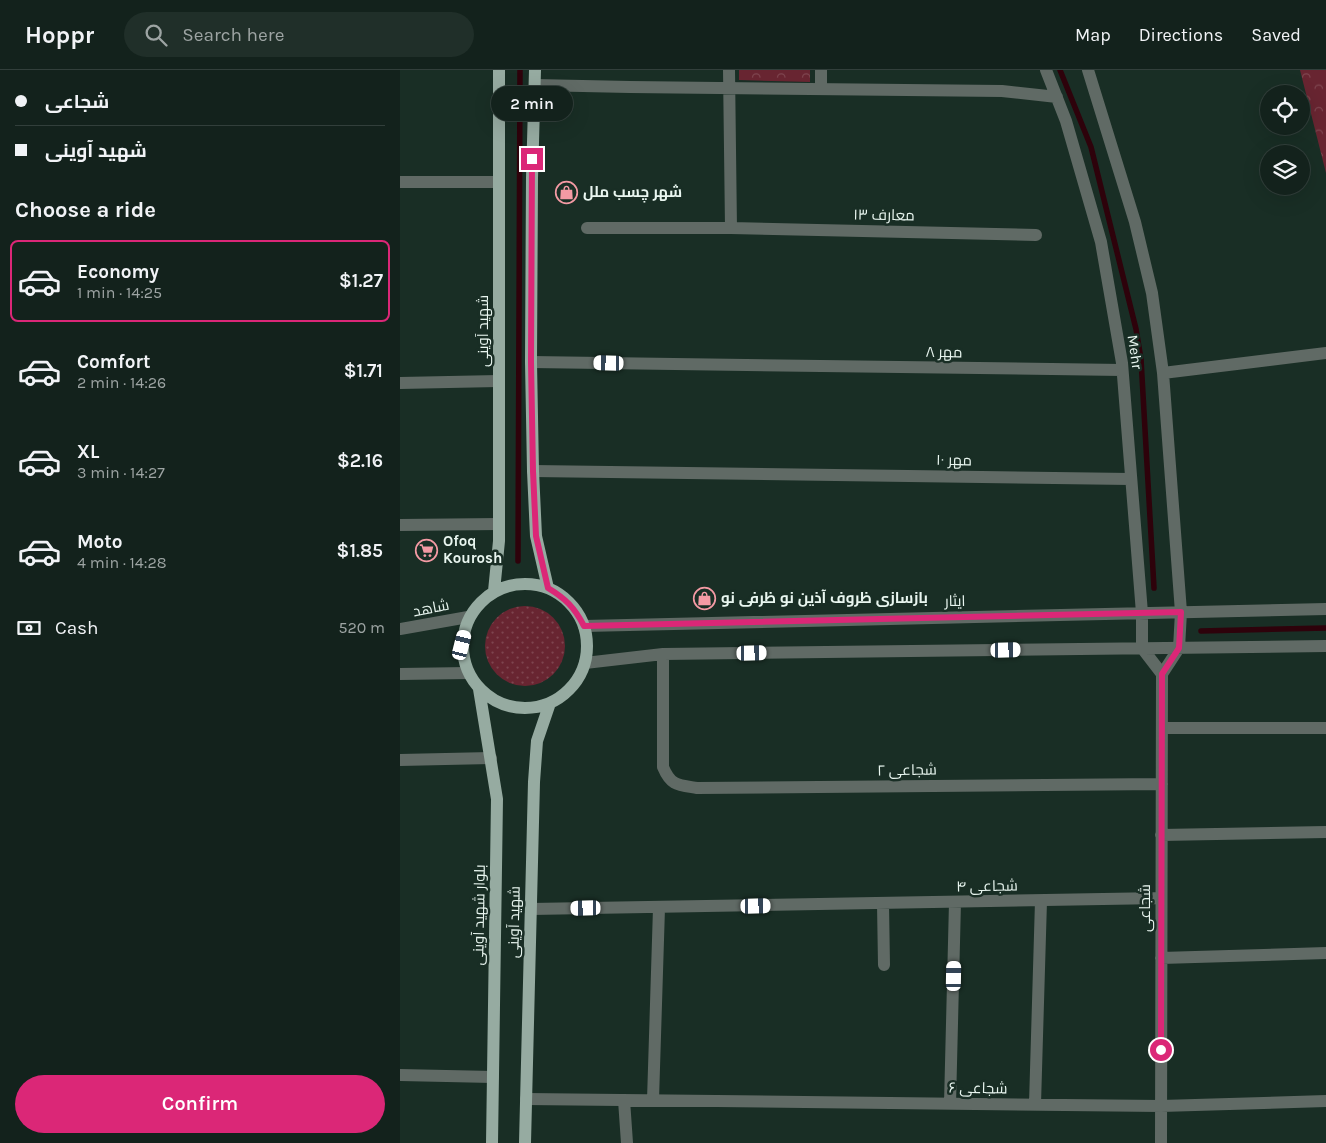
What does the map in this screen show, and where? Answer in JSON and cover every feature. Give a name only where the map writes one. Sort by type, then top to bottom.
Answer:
[{"type":"main road","name":"شهید آوینی","points":[[494,591],[499,541],[498,70]]},
{"type":"main road","points":[[535,70],[532,178],[531,362],[533,471],[536,536],[548,588]]},
{"type":"main road","points":[[520,584],[548,588],[564,597],[576,610],[584,626],[587,638],[585,663],[578,679],[566,693],[550,703],[531,708],[512,707],[494,701],[479,690],[468,673],[462,645],[468,618],[479,602],[494,591],[520,584]]},
{"type":"main road","name":"بلوار شهید آوینی","points":[[479,690],[497,799],[492,1143]]},
{"type":"main road","name":"شهید آوینی","points":[[526,1143],[534,782],[537,741],[550,703]]},
{"type":"street","points":[[729,70],[732,228]]},
{"type":"street","points":[[821,70],[821,89]]},
{"type":"street","name":"Mehr","points":[[1046,70],[1066,121],[1101,242],[1122,370],[1142,613],[1142,648]]},
{"type":"street","name":"Mehr","points":[[1088,70],[1111,139],[1135,222],[1152,293],[1163,373],[1181,612],[1179,648]]},
{"type":"street","points":[[535,85],[729,89],[1002,91],[1057,97]]},
{"type":"street","points":[[400,182],[498,182]]},
{"type":"street","name":"معارف ۱۳","points":[[587,228],[732,228],[1036,235]]},
{"type":"street","points":[[1163,373],[1326,353]]},
{"type":"street","name":"مهر ۸","points":[[531,362],[1122,370]]},
{"type":"street","points":[[400,383],[498,382]]},
{"type":"street","name":"مهر ۱۰","points":[[533,471],[1130,478]]},
{"type":"street","points":[[400,525],[499,524]]},
{"type":"street","name":"ایثار","points":[[584,626],[1326,610]]},
{"type":"street","name":"شاهد","points":[[400,629],[468,618]]},
{"type":"street","points":[[585,663],[663,654],[1326,646]]},
{"type":"street","points":[[1142,648],[1162,674],[1179,648]]},
{"type":"street","name":"شجاعی ۲","points":[[663,654],[663,766],[668,778],[677,784],[697,788],[1162,784]]},
{"type":"street","points":[[400,674],[468,673]]},
{"type":"street","name":"شجاعی","points":[[1161,1143],[1162,674]]},
{"type":"street","points":[[1162,728],[1326,728]]},
{"type":"street","points":[[400,760],[491,758]]},
{"type":"street","points":[[1161,835],[1326,832]]},
{"type":"street","name":"شجاعی ۴","points":[[531,909],[1162,898]]},
{"type":"street","points":[[1035,1104],[1041,901]]},
{"type":"street","points":[[950,1104],[955,902]]},
{"type":"street","points":[[884,904],[884,965]]},
{"type":"street","points":[[653,1100],[659,908]]},
{"type":"street","points":[[1161,958],[1326,953]]},
{"type":"street","points":[[400,1075],[493,1077]]},
{"type":"street","name":"شجاعی ۶","points":[[526,1099],[1161,1106],[1326,1101]]},
{"type":"street","points":[[624,1100],[627,1143]]},
{"type":"green space","points":[[739,70],[810,70],[810,82],[739,80]]},
{"type":"green space","points":[[1300,70],[1326,70],[1326,173],[1310,110],[1310,85],[1304,85]]},
{"type":"green space","points":[[525,606],[540,609],[553,618],[562,631],[565,646],[562,661],[553,674],[540,683],[525,686],[510,683],[497,674],[488,661],[485,646],[488,631],[497,618],[510,609]]},
{"type":"waterway","points":[[518,561],[520,70]]},
{"type":"waterway","points":[[1060,70],[1091,147],[1136,329],[1141,359],[1154,588]]},
{"type":"waterway","points":[[1201,631],[1326,628]]},
{"type":"place","name":"شهر چسب ملل","points":[[567,192]]},
{"type":"place","name":"Ofoq Kourosh","points":[[427,550]]},
{"type":"place","name":"بازسازی ظروف آذین نو ظرفی نو","points":[[705,598]]},
{"type":"route","points":[[532,159],[531,362],[536,536],[548,588],[564,597],[576,610],[584,626],[1181,612],[1179,648],[1162,674],[1161,1050]]}]
